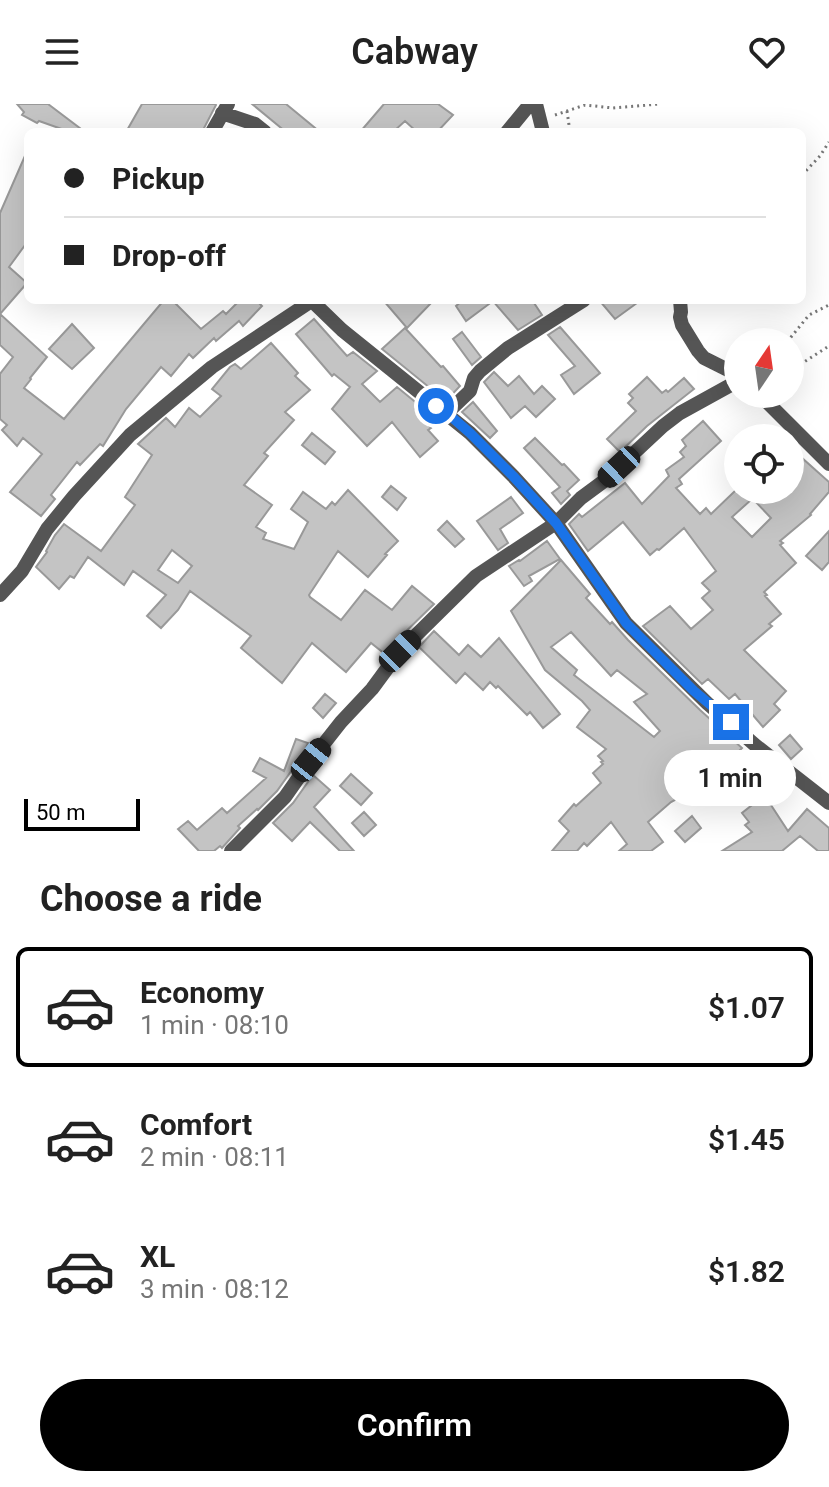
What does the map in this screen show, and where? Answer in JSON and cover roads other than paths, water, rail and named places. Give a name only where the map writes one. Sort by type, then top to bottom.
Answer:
[{"type":"street","points":[[511,128],[533,104],[542,126]]},
{"type":"street","points":[[214,128],[225,108],[260,128]]},
{"type":"street","points":[[0,595],[22,571],[47,529],[130,435],[212,367],[307,304]]},
{"type":"street","points":[[317,304],[342,330],[470,433],[556,523],[626,623],[707,703],[829,803]]},
{"type":"street","points":[[447,413],[470,391],[480,371],[508,348],[578,304]]},
{"type":"street","points":[[680,304],[682,325],[698,351],[724,370]]},
{"type":"street","points":[[231,851],[285,797],[311,760],[400,651],[476,576],[556,523],[663,426],[724,386]]},
{"type":"street","points":[[773,408],[829,464]]}]
